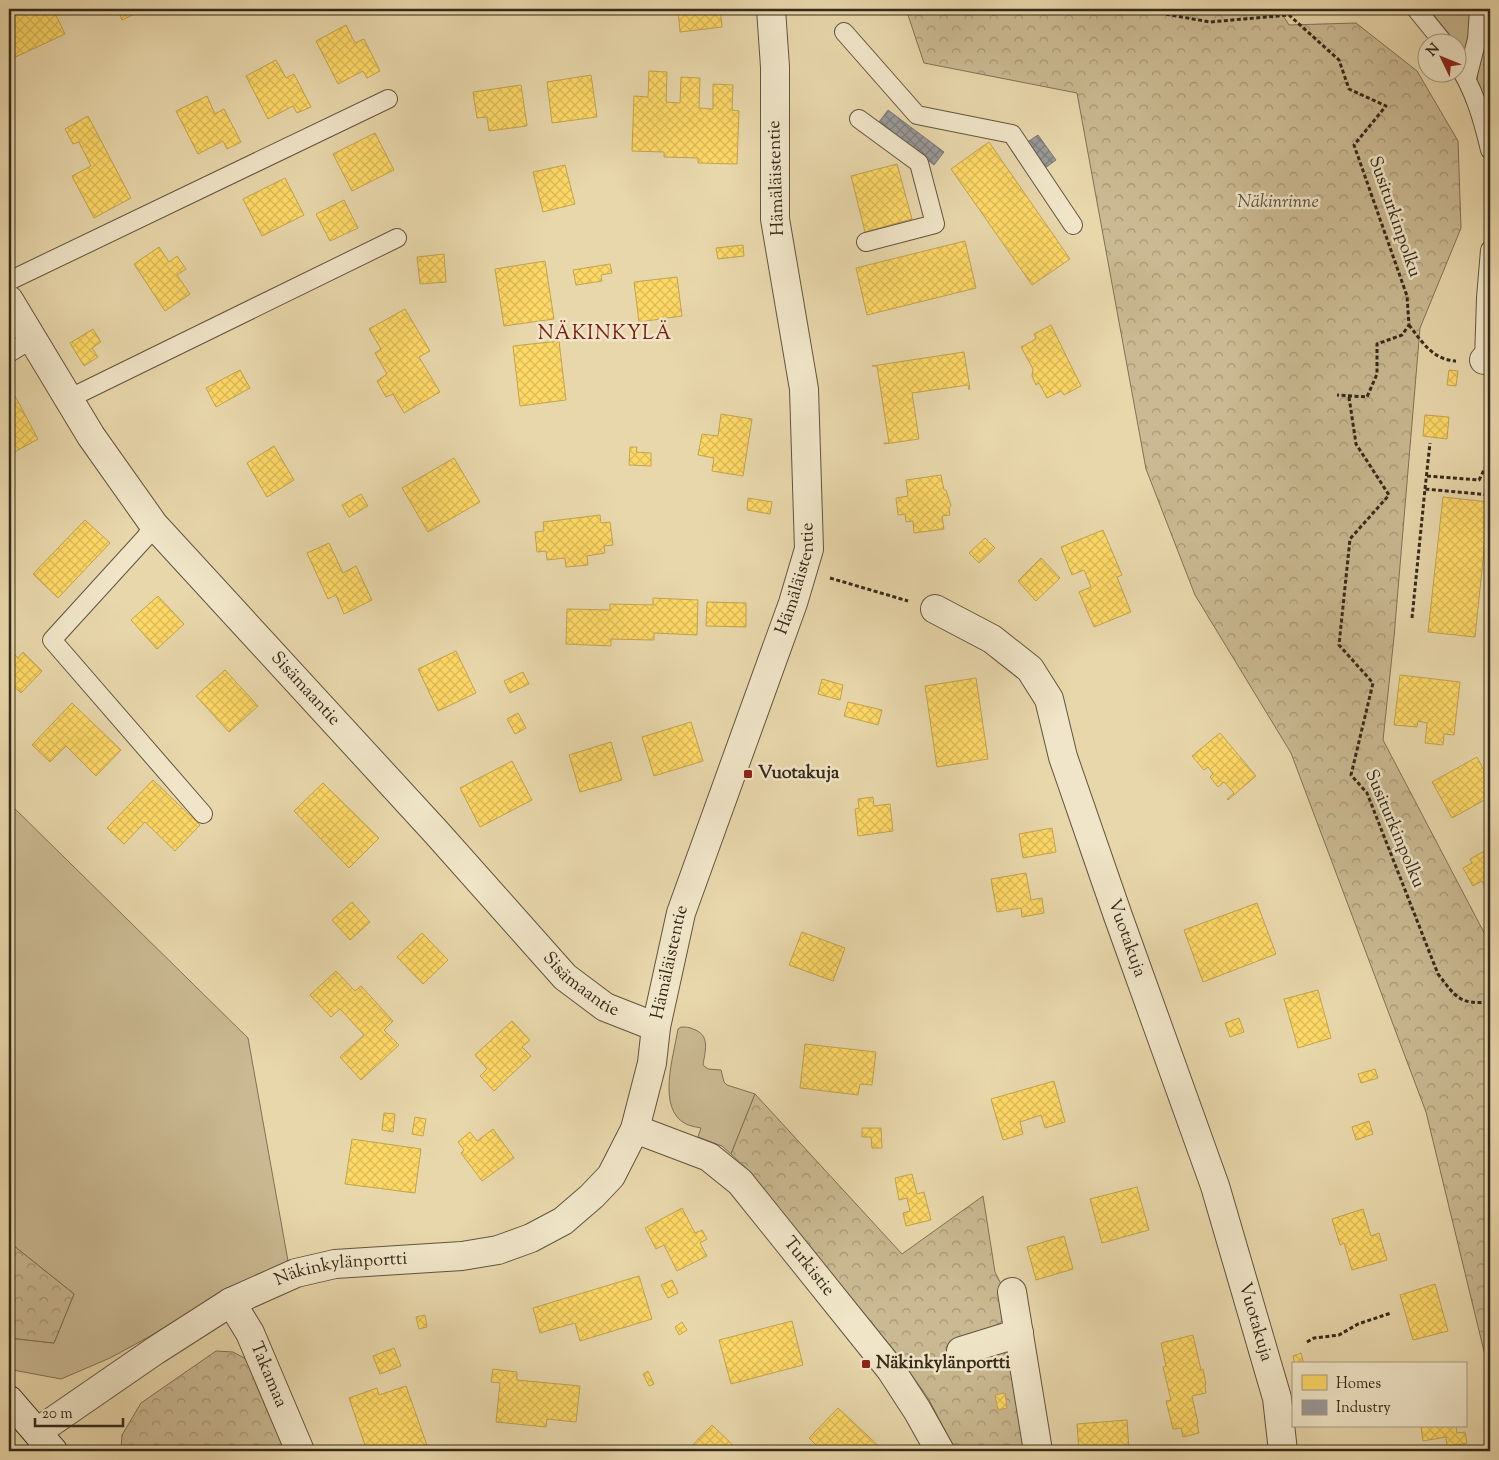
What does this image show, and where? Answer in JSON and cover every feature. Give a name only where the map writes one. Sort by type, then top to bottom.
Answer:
[{"type":"street","name":"Hämäläistentie","points":[[635,1129],[652,1063],[656,1028],[681,913],[793,603],[809,549],[804,389],[775,219],[776,67],[771,9]]},
{"type":"street","name":"Sisämaantie","points":[[9,300],[91,436],[154,525],[436,832],[565,977],[605,1007],[656,1028]]},
{"type":"street","name":"Vuotakuja","points":[[935,609],[992,639],[1030,669],[1050,699],[1063,757],[1214,1186],[1277,1398],[1283,1451]]},
{"type":"street","name":"Näkinkylänportti","points":[[45,1442],[156,1350],[231,1302],[296,1273],[335,1264],[462,1256],[498,1250],[531,1238],[563,1221],[592,1196],[611,1176],[635,1129]]},
{"type":"street","name":"Turkistie","points":[[635,1129],[709,1157],[740,1182],[891,1370],[917,1410],[940,1451]]},
{"type":"street","points":[[1012,1292],[1038,1451]]},
{"type":"street","name":"Takamaa","points":[[231,1302],[250,1333],[300,1451]]},
{"type":"street","points":[[961,1351],[1019,1333]]},
{"type":"street","points":[[9,1400],[45,1442]]},
{"type":"lane","points":[[1416,9],[1435,32]]},
{"type":"lane","points":[[1480,9],[1477,39],[1467,78],[1490,150]]},
{"type":"lane","points":[[844,32],[917,115],[1012,134],[1073,225]]},
{"type":"lane","points":[[9,281],[388,98]]},
{"type":"lane","points":[[859,119],[918,164],[935,224],[866,242]]},
{"type":"lane","points":[[68,399],[397,238]]},
{"type":"lane","points":[[1487,360],[1486,298],[1490,250]]},
{"type":"lane","points":[[9,353],[32,339]]},
{"type":"lane","points":[[154,525],[145,538],[52,640],[203,814]]},
{"type":"path","name":"Susiturkinpolku","points":[[1167,9],[1165,14],[1210,22],[1289,15],[1339,60],[1349,89],[1386,106],[1354,145],[1407,296],[1409,325]]},
{"type":"path","points":[[1337,395],[1367,397],[1377,374],[1378,344],[1402,336],[1409,325],[1430,351],[1441,359],[1453,361],[1487,360]]},
{"type":"path","name":"Susiturkinpolku","points":[[1349,397],[1356,444],[1389,495],[1350,539],[1338,645],[1373,682],[1351,775],[1367,793],[1438,974],[1455,996],[1472,1004],[1490,1002]]},
{"type":"path","points":[[1412,618],[1430,442]]},
{"type":"path","points":[[1426,476],[1479,480],[1486,466]]},
{"type":"path","points":[[1425,489],[1490,495]]},
{"type":"path","points":[[802,573],[819,575],[935,609]]},
{"type":"path","points":[[1307,1342],[1314,1338],[1339,1335],[1358,1324],[1391,1313]]},
{"type":"green space","name":"Näkinrinne","points":[[906,9],[1279,9],[1289,25],[1356,23],[1416,70],[1416,82],[1423,82],[1458,141],[1461,228],[1420,328],[1394,637],[1383,740],[1490,944],[1490,1376],[1426,1112],[1291,753],[1195,595],[1146,469],[1077,93],[924,63]]},
{"type":"green space","points":[[1429,9],[1472,9],[1470,46],[1466,50],[1466,32],[1448,32]]},
{"type":"green space","points":[[1484,9],[1490,9],[1490,118],[1477,81]]},
{"type":"green space","points":[[9,803],[248,1038],[288,1261],[110,1358],[61,1379],[13,1370],[9,1366],[9,1338],[54,1343],[74,1294],[9,1242]]},
{"type":"green space","points":[[681,1027],[692,1028],[705,1039],[703,1065],[708,1069],[721,1070],[724,1082],[727,1085],[755,1094],[731,1154],[722,1146],[698,1137],[701,1128],[686,1124],[677,1117],[672,1106],[669,1094],[669,1081],[678,1029]]},
{"type":"green space","points":[[755,1094],[902,1254],[983,1196],[995,1272],[1002,1286],[1004,1319],[992,1329],[946,1347],[949,1369],[994,1352],[1001,1352],[1008,1356],[1013,1363],[1027,1451],[956,1451],[928,1398],[896,1353],[747,1169],[731,1154]]},
{"type":"green space","points":[[9,1242],[74,1294],[54,1343],[9,1338]]},
{"type":"green space","points":[[216,1351],[233,1352],[246,1359],[285,1451],[121,1451],[122,1435],[141,1403]]},
{"type":"building: Homes","points":[[14,9],[53,9],[65,34],[9,60],[9,11]]},
{"type":"building: Homes","points":[[117,9],[145,9],[122,20]]},
{"type":"building: Homes","points":[[678,9],[720,9],[722,27],[680,32]]},
{"type":"building: Homes","points":[[346,25],[355,43],[364,39],[380,71],[367,78],[363,71],[338,84],[316,41]]},
{"type":"building: Homes","points":[[276,60],[286,78],[294,74],[311,107],[297,113],[293,106],[268,119],[246,76]]},
{"type":"building: Homes","points":[[649,71],[667,72],[666,102],[680,103],[681,77],[700,78],[699,108],[713,109],[713,84],[733,85],[732,110],[739,111],[737,164],[698,163],[698,158],[664,157],[664,152],[632,151],[634,96],[648,97]]},
{"type":"building: Homes","points":[[591,75],[597,117],[552,123],[547,82]]},
{"type":"building: Homes","points":[[521,85],[527,126],[489,131],[487,117],[477,118],[473,92]]},
{"type":"building: Homes","points":[[207,96],[215,114],[224,109],[241,142],[227,149],[223,141],[198,154],[176,111]]},
{"type":"building: Homes","points":[[88,116],[131,198],[94,218],[72,176],[91,166],[79,142],[73,144],[65,129]]},
{"type":"building: Homes","points":[[375,133],[394,170],[352,191],[333,154]]},
{"type":"building: Homes","points":[[989,142],[1070,259],[1032,285],[951,169]]},
{"type":"building: Homes","points":[[897,164],[912,219],[865,232],[851,176]]},
{"type":"building: Homes","points":[[565,165],[575,204],[543,212],[533,172]]},
{"type":"building: Homes","points":[[285,178],[304,215],[262,236],[243,199]]},
{"type":"building: Homes","points":[[344,200],[358,228],[330,241],[316,214]]},
{"type":"building: Homes","points":[[965,241],[976,288],[867,315],[856,268]]},
{"type":"building: Homes","points":[[743,245],[744,256],[718,259],[716,248]]},
{"type":"building: Homes","points":[[159,247],[169,262],[177,256],[186,269],[177,275],[190,294],[165,311],[134,264]]},
{"type":"building: Homes","points":[[444,254],[446,282],[420,284],[417,257]]},
{"type":"building: Homes","points":[[545,261],[554,319],[504,326],[495,269]]},
{"type":"building: Homes","points":[[610,264],[612,273],[601,275],[602,281],[576,285],[573,270]]},
{"type":"building: Homes","points":[[677,277],[682,316],[639,322],[634,282]]},
{"type":"building: Homes","points":[[405,309],[430,351],[419,357],[440,392],[404,413],[393,394],[386,397],[377,381],[387,374],[375,353],[381,349],[369,329]]},
{"type":"building: Homes","points":[[1051,325],[1081,386],[1064,395],[1061,391],[1047,398],[1039,383],[1036,385],[1032,376],[1033,369],[1021,347],[1036,339],[1034,334]]},
{"type":"building: Homes","points":[[93,329],[101,342],[92,348],[98,357],[84,366],[70,343]]},
{"type":"building: Homes","points":[[559,341],[566,400],[520,406],[513,346]]},
{"type":"building: Homes","points":[[964,352],[970,389],[968,385],[912,393],[919,439],[884,444],[889,443],[877,366],[872,366]]},
{"type":"building: Homes","points":[[240,370],[250,388],[216,407],[206,388]]},
{"type":"building: Homes","points":[[1449,370],[1458,371],[1456,386],[1447,385]]},
{"type":"building: Homes","points":[[15,396],[38,439],[9,455],[9,399]]},
{"type":"building: Homes","points":[[721,414],[752,419],[743,476],[712,471],[714,458],[698,455],[702,434],[718,436]]},
{"type":"building: Homes","points":[[1425,415],[1449,417],[1447,439],[1423,436]]},
{"type":"building: Homes","points":[[274,446],[294,480],[267,497],[247,463]]},
{"type":"building: Homes","points":[[630,447],[637,447],[636,452],[651,453],[651,466],[629,465]]},
{"type":"building: Homes","points":[[454,458],[480,502],[428,532],[402,488]]},
{"type":"building: Homes","points":[[941,475],[944,490],[946,490],[951,506],[949,508],[950,515],[942,516],[944,529],[914,533],[913,521],[906,522],[905,514],[898,515],[896,498],[908,496],[906,480]]},
{"type":"building: Homes","points":[[361,494],[368,506],[349,517],[342,505]]},
{"type":"building: Homes","points":[[1443,497],[1489,502],[1475,637],[1428,632]]},
{"type":"building: Homes","points":[[748,498],[772,502],[770,514],[747,510]]},
{"type":"building: Homes","points":[[600,515],[601,523],[610,522],[613,545],[604,546],[605,553],[587,556],[588,565],[566,567],[565,558],[547,560],[546,551],[537,552],[535,532],[544,531],[543,522]]},
{"type":"building: Homes","points":[[85,520],[110,543],[58,598],[33,574]]},
{"type":"building: Homes","points":[[1103,530],[1122,575],[1117,577],[1131,612],[1094,627],[1079,592],[1091,587],[1084,570],[1072,575],[1061,547]]},
{"type":"building: Homes","points":[[985,538],[995,548],[979,563],[969,553]]},
{"type":"building: Homes","points":[[329,543],[343,573],[356,566],[372,600],[344,614],[336,595],[328,599],[307,553]]},
{"type":"building: Homes","points":[[1041,558],[1060,578],[1036,601],[1018,581]]},
{"type":"building: Homes","points":[[158,596],[184,624],[157,649],[131,620]]},
{"type":"building: Homes","points":[[653,598],[698,600],[697,635],[654,633],[654,640],[611,639],[611,646],[566,644],[567,609],[610,610],[610,604],[653,605]]},
{"type":"building: Homes","points":[[707,602],[746,603],[746,627],[706,626]]},
{"type":"building: Homes","points":[[9,649],[18,658],[23,652],[42,671],[21,693],[9,682]]},
{"type":"building: Homes","points":[[456,651],[476,693],[438,711],[418,669]]},
{"type":"building: Homes","points":[[225,670],[258,706],[229,732],[196,696]]},
{"type":"building: Homes","points":[[523,672],[529,684],[510,693],[504,681]]},
{"type":"building: Homes","points":[[1400,675],[1460,682],[1454,735],[1444,734],[1443,745],[1425,743],[1427,723],[1418,721],[1417,727],[1394,725]]},
{"type":"building: Homes","points":[[976,678],[988,759],[937,767],[925,686]]},
{"type":"building: Homes","points":[[822,679],[843,685],[840,700],[818,694]]},
{"type":"building: Homes","points":[[848,702],[882,710],[878,725],[844,716]]},
{"type":"building: Homes","points":[[72,703],[121,750],[96,776],[66,746],[50,762],[32,745]]},
{"type":"building: Homes","points":[[518,713],[526,728],[515,734],[507,719]]},
{"type":"building: Homes","points":[[691,722],[703,761],[654,776],[642,737]]},
{"type":"building: Homes","points":[[1220,733],[1256,776],[1228,800],[1234,793],[1224,782],[1218,787],[1210,777],[1213,774],[1208,767],[1204,770],[1192,756]]},
{"type":"building: Homes","points":[[611,742],[622,780],[580,792],[569,755]]},
{"type":"building: Homes","points":[[1477,757],[1490,782],[1490,797],[1452,818],[1432,782]]},
{"type":"building: Homes","points":[[512,761],[532,800],[480,827],[460,788]]},
{"type":"building: Homes","points":[[153,780],[200,825],[175,851],[145,822],[124,844],[107,828]]},
{"type":"building: Homes","points":[[323,783],[379,838],[349,868],[294,811]]},
{"type":"building: Homes","points":[[873,797],[874,806],[890,804],[893,831],[858,836],[855,809],[859,808],[858,799]]},
{"type":"building: Homes","points":[[1052,828],[1056,852],[1023,858],[1019,834]]},
{"type":"building: Homes","points":[[1490,848],[1490,896],[1482,881],[1473,886],[1463,868],[1472,863],[1470,859]]},
{"type":"building: Homes","points":[[1026,873],[1031,900],[1042,898],[1044,913],[1022,917],[1021,908],[997,912],[991,879]]},
{"type":"building: Homes","points":[[352,902],[370,922],[350,940],[332,920]]},
{"type":"building: Homes","points":[[1257,903],[1276,954],[1203,982],[1184,930]]},
{"type":"building: Homes","points":[[802,932],[845,948],[833,981],[789,965]]},
{"type":"building: Homes","points":[[422,933],[448,960],[423,984],[397,957]]},
{"type":"building: Homes","points":[[336,971],[355,991],[361,986],[393,1021],[384,1030],[399,1045],[361,1080],[340,1057],[364,1035],[340,1009],[331,1017],[310,995]]},
{"type":"building: Homes","points":[[1318,990],[1331,1038],[1298,1048],[1284,999]]},
{"type":"building: Homes","points":[[1239,1018],[1244,1032],[1230,1037],[1225,1023]]},
{"type":"building: Homes","points":[[512,1021],[530,1040],[522,1047],[531,1056],[494,1091],[480,1076],[487,1069],[475,1055]]},
{"type":"building: Homes","points":[[805,1044],[876,1052],[872,1085],[860,1084],[858,1095],[800,1088]]},
{"type":"building: Homes","points":[[1375,1069],[1378,1078],[1361,1083],[1358,1074]]},
{"type":"building: Homes","points":[[1054,1081],[1065,1122],[1045,1128],[1041,1115],[1020,1122],[1023,1134],[1003,1140],[991,1099]]},
{"type":"building: Homes","points":[[384,1113],[395,1114],[393,1132],[382,1130]]},
{"type":"building: Homes","points":[[415,1117],[426,1119],[423,1136],[412,1134]]},
{"type":"building: Homes","points":[[1369,1121],[1373,1134],[1356,1140],[1352,1127]]},
{"type":"building: Homes","points":[[862,1128],[881,1128],[882,1148],[872,1148],[871,1137],[862,1137]]},
{"type":"building: Homes","points":[[493,1129],[514,1158],[482,1181],[461,1153],[464,1150],[458,1142],[470,1132],[477,1141]]},
{"type":"building: Homes","points":[[352,1139],[421,1149],[415,1193],[345,1184]]},
{"type":"building: Homes","points":[[912,1174],[917,1194],[924,1192],[931,1220],[906,1226],[903,1213],[910,1211],[907,1198],[899,1200],[895,1178]]},
{"type":"building: Homes","points":[[1137,1187],[1149,1230],[1102,1243],[1090,1199]]},
{"type":"building: Homes","points":[[682,1208],[695,1233],[702,1230],[707,1239],[700,1243],[707,1256],[677,1271],[664,1245],[656,1249],[645,1228]]},
{"type":"building: Homes","points":[[1363,1209],[1371,1236],[1379,1233],[1387,1260],[1352,1270],[1344,1243],[1340,1245],[1332,1219]]},
{"type":"building: Homes","points":[[1064,1236],[1073,1269],[1036,1280],[1027,1247]]},
{"type":"building: Homes","points":[[639,1276],[652,1319],[580,1341],[575,1323],[540,1333],[533,1308]]},
{"type":"building: Homes","points":[[672,1280],[678,1293],[668,1298],[661,1285]]},
{"type":"building: Homes","points":[[1435,1284],[1448,1331],[1413,1340],[1400,1295]]},
{"type":"building: Homes","points":[[425,1315],[427,1327],[419,1329],[416,1317]]},
{"type":"building: Homes","points":[[792,1321],[803,1365],[731,1384],[719,1340]]},
{"type":"building: Homes","points":[[682,1322],[687,1330],[679,1335],[675,1327]]},
{"type":"building: Homes","points":[[1193,1335],[1201,1370],[1203,1369],[1206,1393],[1192,1396],[1199,1433],[1183,1437],[1181,1428],[1173,1429],[1166,1401],[1171,1400],[1163,1367],[1166,1366],[1161,1343]]},
{"type":"building: Homes","points":[[394,1348],[401,1366],[380,1374],[373,1356]]},
{"type":"building: Homes","points":[[1301,1353],[1303,1362],[1294,1362],[1293,1356]]},
{"type":"building: Homes","points":[[493,1369],[517,1372],[517,1380],[580,1386],[576,1422],[547,1419],[546,1427],[496,1422],[500,1383],[491,1382]]},
{"type":"building: Homes","points":[[648,1371],[654,1384],[649,1386],[643,1374]]},
{"type":"building: Homes","points":[[406,1386],[429,1451],[367,1451],[349,1398],[377,1388],[379,1395]]},
{"type":"building: Homes","points":[[1005,1393],[1007,1408],[998,1410],[995,1395]]},
{"type":"building: Homes","points":[[838,1408],[884,1451],[822,1451],[809,1438]]},
{"type":"building: Homes","points":[[1127,1420],[1129,1451],[1079,1451],[1077,1424]]},
{"type":"building: Homes","points":[[712,1425],[739,1451],[687,1451]]},
{"type":"building: Homes","points":[[1421,1428],[1456,1428],[1457,1433],[1465,1432],[1467,1443],[1447,1447],[1446,1437],[1423,1441]]},
{"type":"building: Industry","points":[[888,110],[944,152],[934,165],[879,122]]},
{"type":"building: Industry","points":[[1038,135],[1056,160],[1045,168],[1026,143]]},
{"type":"place","name":"Vuotakuja","points":[[748,774]]},
{"type":"place","name":"Näkinkylänportti","points":[[866,1364]]},
{"type":"district","name":"NÄKINKYLÄ","points":[[605,334]]}]
